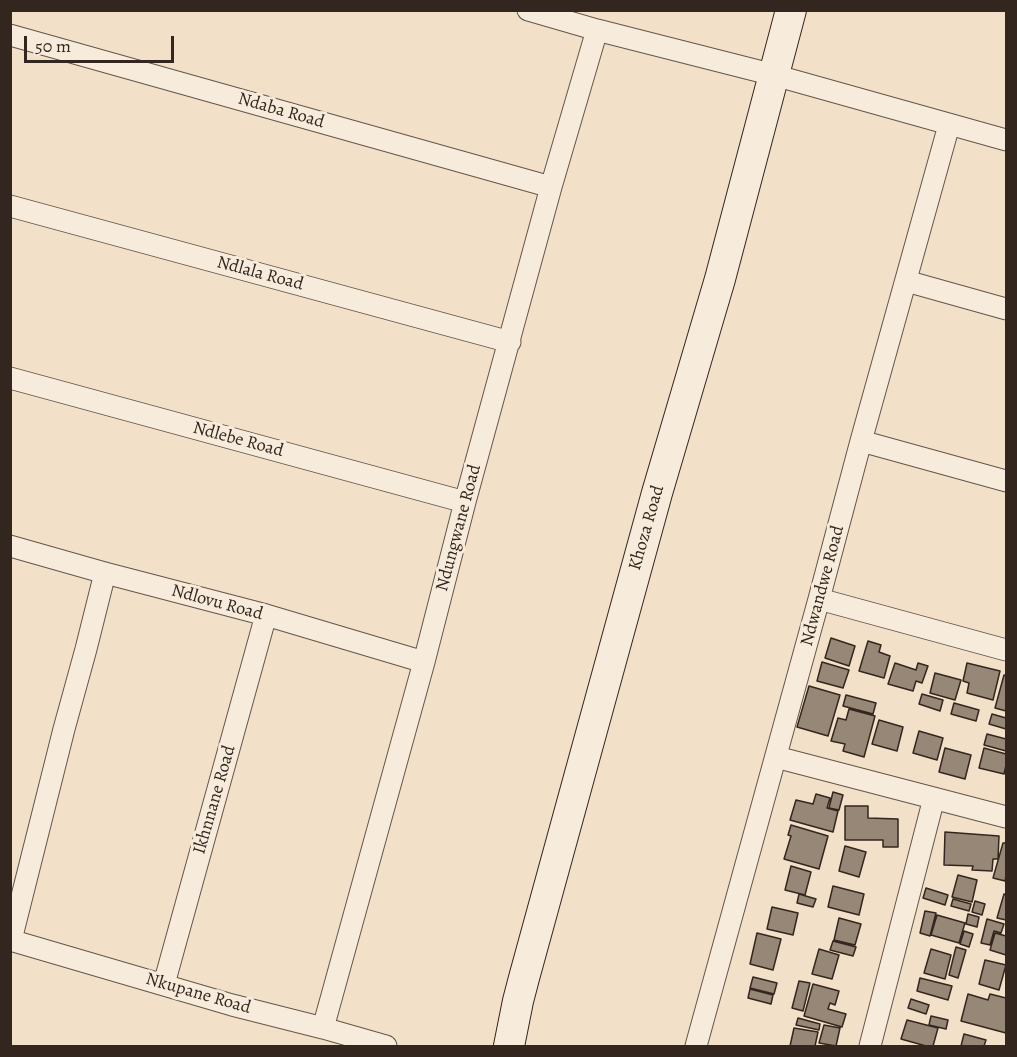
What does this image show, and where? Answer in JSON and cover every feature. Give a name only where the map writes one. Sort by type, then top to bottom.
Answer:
[{"type":"street","points":[[528,10],[774,75],[1006,140]]},
{"type":"street","name":"Khoza Road","points":[[509,1047],[518,1001],[539,920],[657,493],[720,279],[791,10]]},
{"type":"street","name":"Ndungwane Road","points":[[323,1028],[551,187],[597,30]]},
{"type":"street","name":"Ndaba Road","points":[[10,35],[551,187]]},
{"type":"street","name":"Ndwandwe Road","points":[[696,1047],[949,125]]},
{"type":"street","name":"Ndlala Road","points":[[10,206],[510,342]]},
{"type":"street","points":[[906,281],[1006,309]]},
{"type":"street","name":"Ndlebe Road","points":[[10,378],[465,502]]},
{"type":"street","points":[[861,441],[1006,481]]},
{"type":"street","name":"Ndlovu Road","points":[[10,546],[266,615],[424,662]]},
{"type":"street","points":[[11,940],[105,573]]},
{"type":"street","points":[[819,599],[1006,650]]},
{"type":"street","name":"Ikhnnane Road","points":[[164,984],[266,615]]},
{"type":"street","points":[[776,757],[1006,817]]},
{"type":"street","points":[[870,1047],[934,798]]},
{"type":"street","name":"Nkupane Road","points":[[11,940],[232,1005],[386,1047]]},
{"type":"building","points":[[831,638],[855,646],[849,666],[825,658]]},
{"type":"building","points":[[868,641],[881,645],[879,652],[890,656],[884,678],[859,671]]},
{"type":"building","points":[[822,662],[849,670],[843,688],[817,681]]},
{"type":"building","points":[[895,663],[916,670],[918,663],[928,666],[922,683],[916,681],[913,691],[888,684]]},
{"type":"building","points":[[967,663],[1000,671],[993,700],[967,693],[969,683],[963,681]]},
{"type":"building","points":[[935,673],[961,680],[955,700],[930,693]]},
{"type":"building","points":[[1004,675],[1006,676],[1006,711],[995,708]]},
{"type":"building","points":[[809,686],[840,695],[828,736],[797,727]]},
{"type":"building","points":[[922,694],[943,700],[940,711],[919,704]]},
{"type":"building","points":[[846,695],[876,703],[873,714],[843,706]]},
{"type":"building","points":[[954,703],[979,710],[976,721],[951,714]]},
{"type":"building","points":[[849,709],[875,716],[864,757],[843,751],[845,744],[831,741],[838,718],[846,720]]},
{"type":"building","points":[[992,714],[1006,718],[1006,729],[989,724]]},
{"type":"building","points":[[879,720],[903,727],[897,751],[872,744]]},
{"type":"building","points":[[919,731],[943,738],[937,760],[913,753]]},
{"type":"building","points":[[987,734],[1006,739],[1006,751],[984,745]]},
{"type":"building","points":[[945,748],[971,755],[965,779],[939,772]]},
{"type":"building","points":[[984,748],[1006,754],[1004,774],[979,768]]},
{"type":"building","points":[[833,792],[843,795],[839,810],[829,808]]},
{"type":"building","points":[[816,794],[830,798],[827,808],[838,811],[833,832],[790,820],[796,800],[813,804]]},
{"type":"building","points":[[845,806],[868,806],[868,818],[898,819],[898,847],[883,847],[883,840],[845,840]]},
{"type":"building","points":[[791,825],[828,836],[819,869],[784,859],[791,836],[788,835]]},
{"type":"building","points":[[945,832],[999,836],[998,859],[993,859],[992,871],[972,870],[973,866],[944,865]]},
{"type":"building","points":[[1003,843],[1006,843],[1005,881],[993,878]]},
{"type":"building","points":[[845,846],[866,852],[859,877],[839,871]]},
{"type":"building","points":[[791,866],[811,872],[805,895],[785,890]]},
{"type":"building","points":[[958,875],[977,880],[972,902],[952,897]]},
{"type":"building","points":[[833,886],[864,894],[859,915],[828,907]]},
{"type":"building","points":[[926,888],[948,895],[945,905],[923,898]]},
{"type":"building","points":[[799,894],[816,899],[813,907],[797,903]]},
{"type":"building","points":[[1004,894],[1006,895],[1006,920],[997,918]]},
{"type":"building","points":[[953,899],[971,904],[969,911],[951,906]]},
{"type":"building","points":[[975,901],[985,904],[982,915],[972,912]]},
{"type":"building","points":[[772,907],[798,913],[793,935],[767,929]]},
{"type":"building","points":[[925,911],[936,913],[930,936],[920,933]]},
{"type":"building","points":[[968,914],[979,917],[977,927],[966,924]]},
{"type":"building","points":[[937,915],[965,923],[959,943],[931,935]]},
{"type":"building","points":[[839,918],[861,924],[855,945],[834,940]]},
{"type":"building","points":[[987,919],[1004,924],[1001,933],[994,931],[990,945],[981,943]]},
{"type":"building","points":[[964,931],[973,934],[969,947],[960,944]]},
{"type":"building","points":[[757,933],[781,939],[773,970],[750,964]]},
{"type":"building","points":[[995,933],[1006,936],[1006,955],[990,950]]},
{"type":"building","points":[[833,941],[856,947],[853,956],[830,950]]},
{"type":"building","points":[[956,947],[966,950],[958,978],[949,975]]},
{"type":"building","points":[[819,949],[839,955],[832,979],[812,974]]},
{"type":"building","points":[[931,949],[951,955],[945,979],[924,973]]},
{"type":"building","points":[[985,960],[1006,965],[999,990],[979,984]]},
{"type":"building","points":[[753,977],[777,983],[774,994],[750,988]]},
{"type":"building","points":[[920,978],[952,986],[948,1000],[917,991]]},
{"type":"building","points":[[799,981],[810,983],[803,1011],[792,1008]]},
{"type":"building","points":[[813,984],[839,991],[835,1005],[830,1003],[828,1009],[846,1014],[842,1027],[804,1016]]},
{"type":"building","points":[[750,989],[773,995],[771,1004],[748,998]]},
{"type":"building","points":[[968,994],[988,1000],[990,994],[1006,998],[1006,1033],[961,1021]]},
{"type":"building","points":[[911,999],[929,1005],[926,1014],[908,1008]]},
{"type":"building","points":[[931,1016],[948,1020],[946,1029],[929,1025]]},
{"type":"building","points":[[798,1018],[820,1024],[819,1030],[796,1025]]},
{"type":"building","points":[[907,1020],[938,1028],[933,1046],[901,1039]]},
{"type":"building","points":[[824,1025],[840,1028],[836,1046],[819,1043]]},
{"type":"building","points":[[794,1028],[818,1032],[815,1046],[790,1046]]},
{"type":"building","points":[[964,1034],[986,1040],[984,1046],[961,1046]]}]
